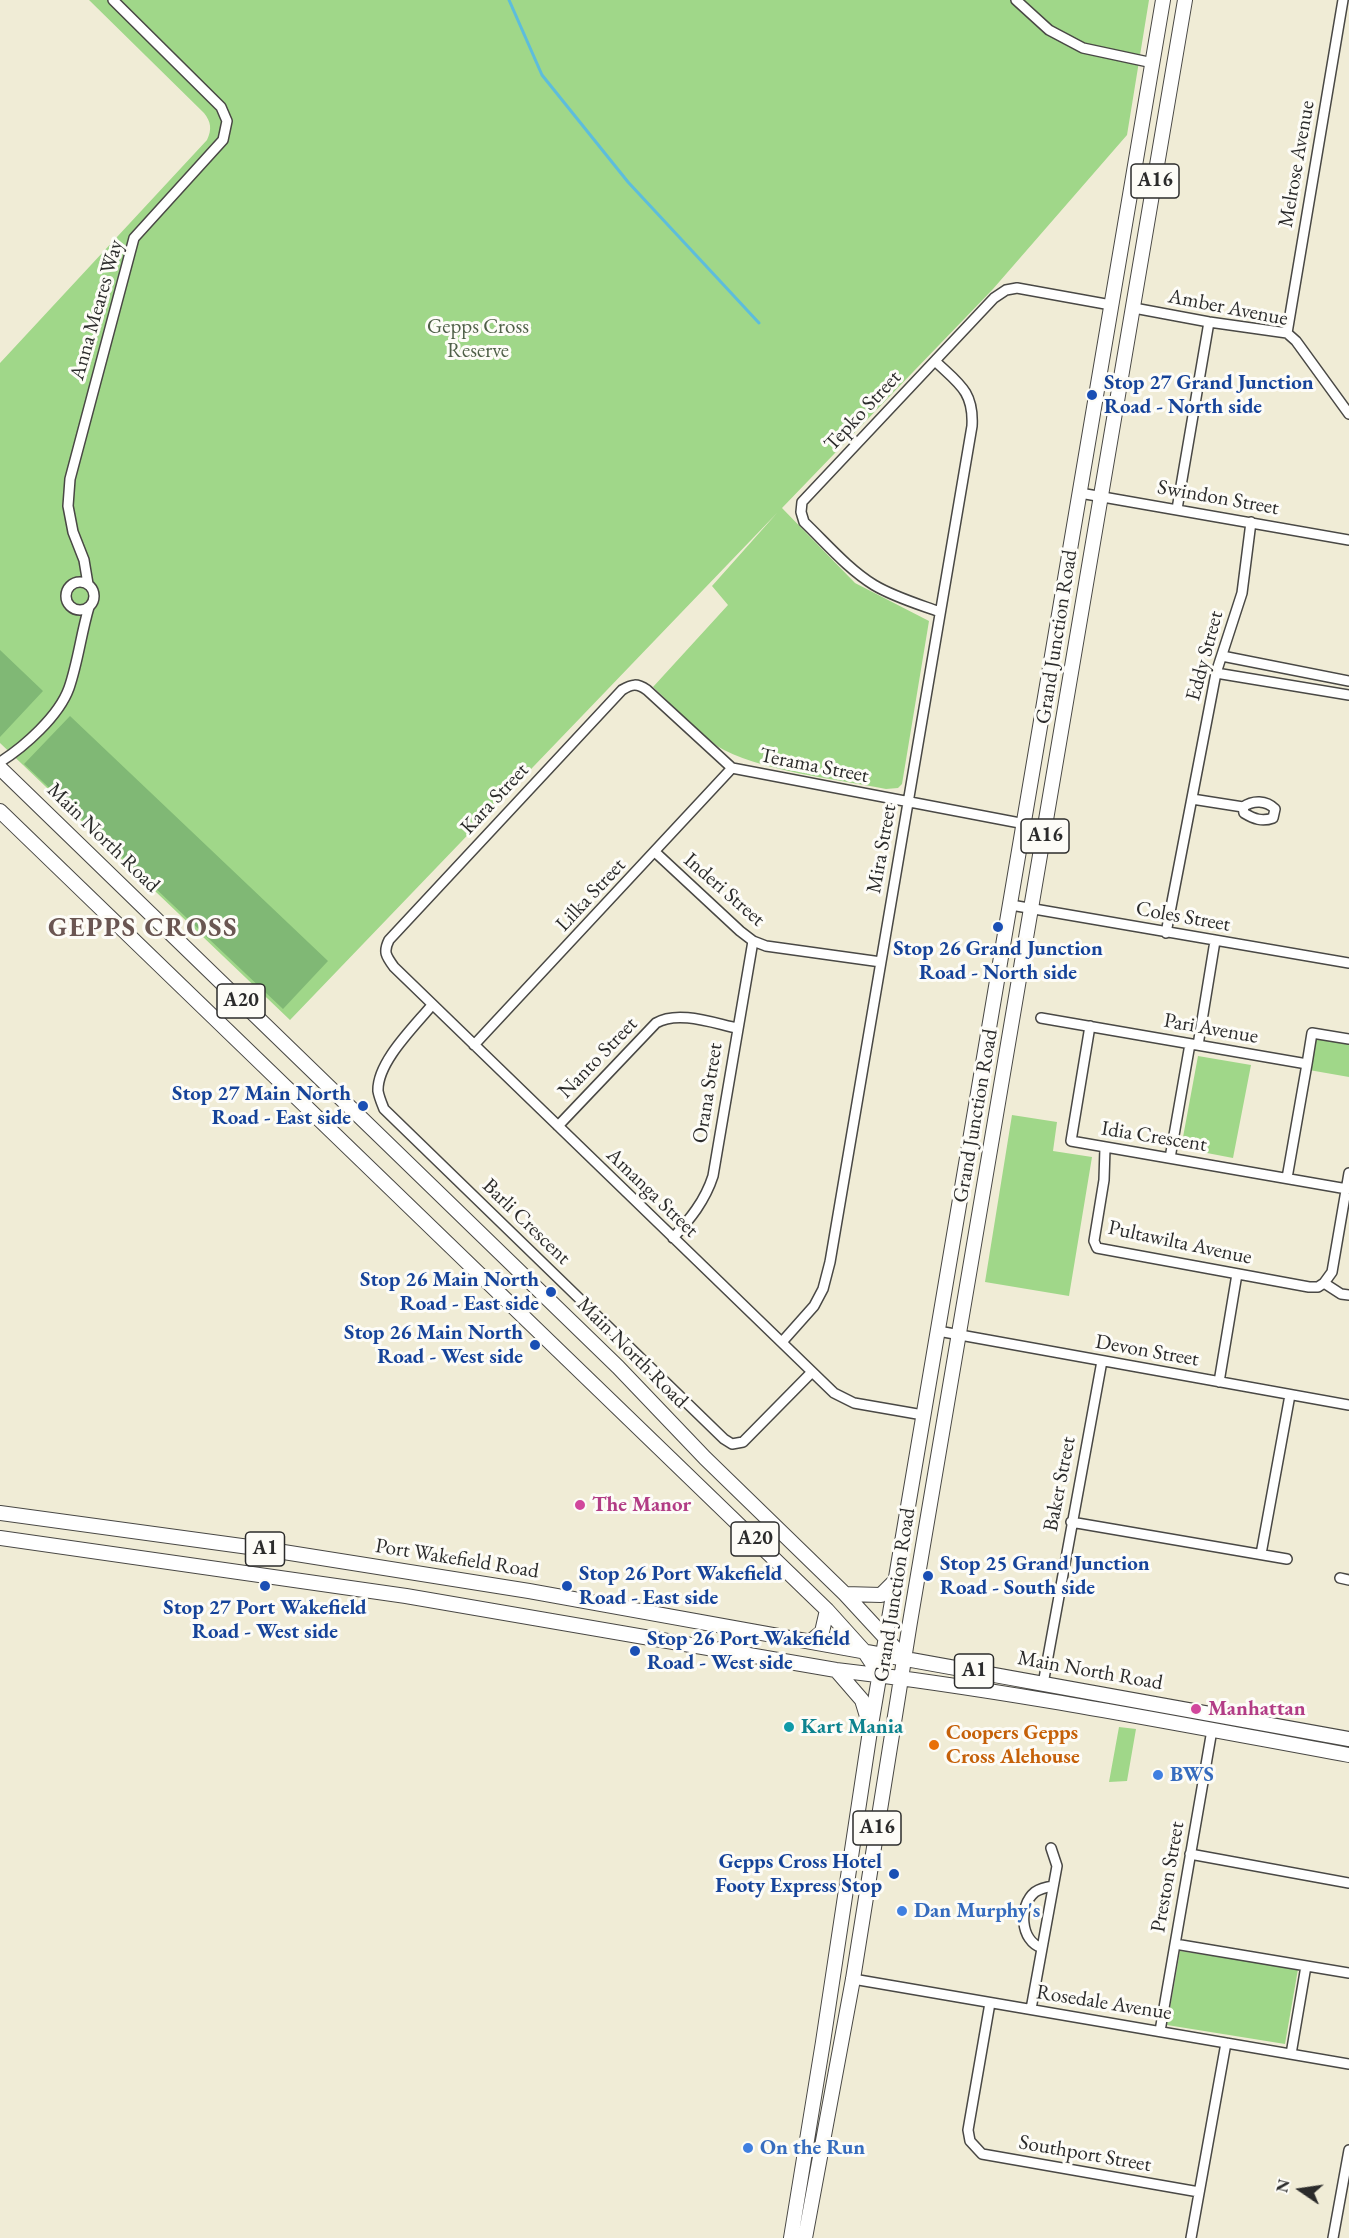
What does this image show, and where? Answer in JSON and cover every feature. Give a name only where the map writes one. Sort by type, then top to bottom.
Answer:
[{"type":"highway","name":"Grand Junction Road","points":[[791,2238],[870,1731],[1163,0]]},
{"type":"highway","points":[[1153,63],[1167,63],[1180,0]]},
{"type":"highway","name":"Grand Junction Road","points":[[806,2238],[853,1979],[1185,0]]},
{"type":"highway","name":"Main North Road","points":[[0,768],[658,1406],[705,1458],[845,1594],[905,1659],[1349,1739]]},
{"type":"highway","name":"A20","points":[[0,811],[827,1610],[864,1651],[880,1675]]},
{"type":"highway","points":[[943,1434],[923,1415],[949,1403]]},
{"type":"highway","points":[[689,1475],[705,1458]]},
{"type":"highway","name":"Port Wakefield Road","points":[[0,1513],[271,1550],[623,1607],[905,1659]]},
{"type":"highway","name":"A1","points":[[0,1538],[406,1596],[836,1670],[902,1678]]},
{"type":"highway","points":[[266,1575],[271,1550]]},
{"type":"highway","points":[[845,1594],[881,1595],[896,1580]]},
{"type":"highway","points":[[618,1632],[623,1607]]},
{"type":"highway","points":[[811,1641],[822,1632],[827,1610]]},
{"type":"highway","points":[[836,1670],[862,1700],[868,1714],[870,1731]]},
{"type":"highway","name":"Main North Road","points":[[902,1678],[1349,1755]]},
{"type":"highway","points":[[1212,1730],[1214,1715]]},
{"type":"highway","points":[[833,1976],[853,1979]]},
{"type":"street","name":"Anna Meares Way","points":[[88,584],[84,560],[72,532],[68,506],[70,479],[134,238],[223,140],[227,121],[221,107],[113,0]]},
{"type":"street","points":[[1016,0],[1049,30],[1083,48],[1153,63]]},
{"type":"street","name":"Melrose Avenue","points":[[1287,333],[1343,0]]},
{"type":"street","name":"Tepko Street","points":[[940,612],[901,598],[861,576],[804,522],[801,512],[802,502],[994,298],[1006,290],[1017,288],[1112,305]]},
{"type":"street","name":"Amber Avenue","points":[[1134,308],[1287,333],[1296,340],[1349,414]]},
{"type":"street","points":[[1177,509],[1209,322]]},
{"type":"street","name":"Mira Street","points":[[782,1342],[814,1306],[826,1280],[972,426],[973,409],[968,393],[935,361]]},
{"type":"street","name":"Swindon Street","points":[[1080,493],[1349,540]]},
{"type":"street","name":"Eddy Street","points":[[1166,933],[1216,673],[1242,592],[1251,522]]},
{"type":"street","points":[[84,560],[77,582],[69,587],[66,595],[68,604],[74,609],[82,611],[89,607]]},
{"type":"street","points":[[0,762],[50,719],[61,705],[69,689],[82,632],[94,596],[93,589],[88,584],[77,582]]},
{"type":"street","points":[[74,609],[82,632]]},
{"type":"street","points":[[1222,656],[1349,681]]},
{"type":"street","points":[[1216,673],[1349,695]]},
{"type":"street","name":"Kara Street","points":[[385,949],[389,940],[622,690],[631,684],[640,685]]},
{"type":"street","name":"Terama Street","points":[[640,685],[732,768],[1046,828]]},
{"type":"street","name":"Lilka Street","points":[[474,1045],[732,768]]},
{"type":"street","points":[[1192,799],[1244,807]]},
{"type":"street","name":"Inderi Street","points":[[655,852],[753,941],[766,946],[881,962]]},
{"type":"street","name":"Coles Street","points":[[1011,905],[1349,963]]},
{"type":"street","name":"Orana Street","points":[[673,1239],[698,1209],[713,1176],[753,941]]},
{"type":"street","points":[[1170,1158],[1215,941]]},
{"type":"street","name":"Amanga Street","points":[[385,949],[386,957],[394,967],[432,1005],[834,1393],[854,1403],[923,1415]]},
{"type":"street","name":"Barli Crescent","points":[[432,1005],[392,1055],[382,1072],[378,1092],[384,1109],[724,1439],[732,1444],[743,1442],[811,1373]]},
{"type":"street","name":"Nanto Street","points":[[558,1126],[656,1023],[665,1018],[681,1018],[737,1028]]},
{"type":"street","name":"Pari Avenue","points":[[1041,1018],[1306,1064]]},
{"type":"street","name":"Idia Crescent","points":[[1090,1026],[1071,1141],[1347,1188]]},
{"type":"street","points":[[1287,1178],[1312,1033],[1349,1039]]},
{"type":"street","name":"Pultawilta Avenue","points":[[1105,1148],[1104,1180],[1094,1241],[1097,1248],[1314,1288],[1324,1283],[1341,1294],[1349,1295]]},
{"type":"street","points":[[1324,1283],[1332,1272],[1349,1173]]},
{"type":"street","points":[[1219,1382],[1237,1274]]},
{"type":"street","name":"Devon Street","points":[[938,1331],[1349,1405]]},
{"type":"street","name":"Baker Street","points":[[1043,1684],[1102,1361]]},
{"type":"street","points":[[1261,1554],[1290,1395]]},
{"type":"street","points":[[1071,1522],[1287,1559]]},
{"type":"street","name":"Preston Street","points":[[1160,2031],[1212,1730]]},
{"type":"street","points":[[1031,2009],[1057,1866],[1051,1848]]},
{"type":"street","points":[[1190,1854],[1349,1883]]},
{"type":"street","points":[[1042,1948],[1033,1944],[1027,1936],[1024,1930],[1025,1916],[1032,1895],[1041,1888],[1053,1886]]},
{"type":"street","points":[[1175,1944],[1349,1973]]},
{"type":"street","points":[[1291,2054],[1306,1965]]},
{"type":"street","name":"Rosedale Avenue","points":[[853,1979],[1349,2064]]},
{"type":"street","name":"Southport Street","points":[[990,2003],[968,2130],[970,2141],[982,2154],[1199,2192]]},
{"type":"street","points":[[1191,2238],[1227,2043]]},
{"type":"street","points":[[1333,2238],[1349,2150]]},
{"type":"green space","name":"Gepps Cross Reserve","points":[[89,0],[1149,0],[1127,135],[993,289],[782,508],[855,583],[929,621],[902,784],[898,788],[886,789],[753,762],[717,746],[700,733],[653,687],[728,605],[712,586],[777,513],[290,1020],[0,743],[0,363],[207,140],[210,132],[208,119],[204,113]]},
{"type":"green space","points":[[0,650],[43,691],[0,737]]},
{"type":"green space","points":[[70,716],[328,961],[283,1009],[24,764]]},
{"type":"green space","points":[[1315,1036],[1349,1042],[1349,1077],[1309,1070]]},
{"type":"green space","points":[[1198,1056],[1251,1065],[1233,1158],[1181,1148]]},
{"type":"green space","points":[[1012,1115],[1057,1122],[1053,1151],[1092,1157],[1069,1296],[985,1282]]},
{"type":"green space","points":[[1119,1727],[1136,1729],[1127,1781],[1109,1782]]},
{"type":"green space","points":[[1180,1951],[1298,1969],[1285,2044],[1167,2025]]},
{"type":"waterway","points":[[509,0],[542,75],[628,182],[759,323]]},
{"type":"place","name":"Stop 27 Grand Junction Road - North side","points":[[1092,395]]},
{"type":"place","name":"Stop 26 Grand Junction Road - North side","points":[[998,927]]},
{"type":"place","name":"Stop 27 Main North Road - East side","points":[[363,1106]]},
{"type":"place","name":"Stop 26 Main North Road - East side","points":[[551,1292]]},
{"type":"place","name":"Stop 26 Main North Road - West side","points":[[535,1345]]},
{"type":"place","name":"The Manor","points":[[580,1505]]},
{"type":"place","name":"Stop 25 Grand Junction Road - South side","points":[[928,1576]]},
{"type":"place","name":"Stop 27 Port Wakefield Road - West side","points":[[265,1586]]},
{"type":"place","name":"Stop 26 Port Wakefield Road - East side","points":[[567,1586]]},
{"type":"place","name":"Stop 26 Port Wakefield Road - West side","points":[[635,1651]]},
{"type":"place","name":"Manhattan","points":[[1196,1709]]},
{"type":"place","name":"Kart Mania","points":[[789,1727]]},
{"type":"place","name":"Coopers Gepps Cross Alehouse","points":[[934,1745]]},
{"type":"place","name":"BWS","points":[[1158,1775]]},
{"type":"place","name":"Gepps Cross Hotel Footy Express Stop","points":[[894,1874]]},
{"type":"place","name":"Dan Murphy's","points":[[902,1911]]},
{"type":"place","name":"On the Run","points":[[748,2148]]},
{"type":"district","name":"GEPPS CROSS","points":[[143,929]]}]
